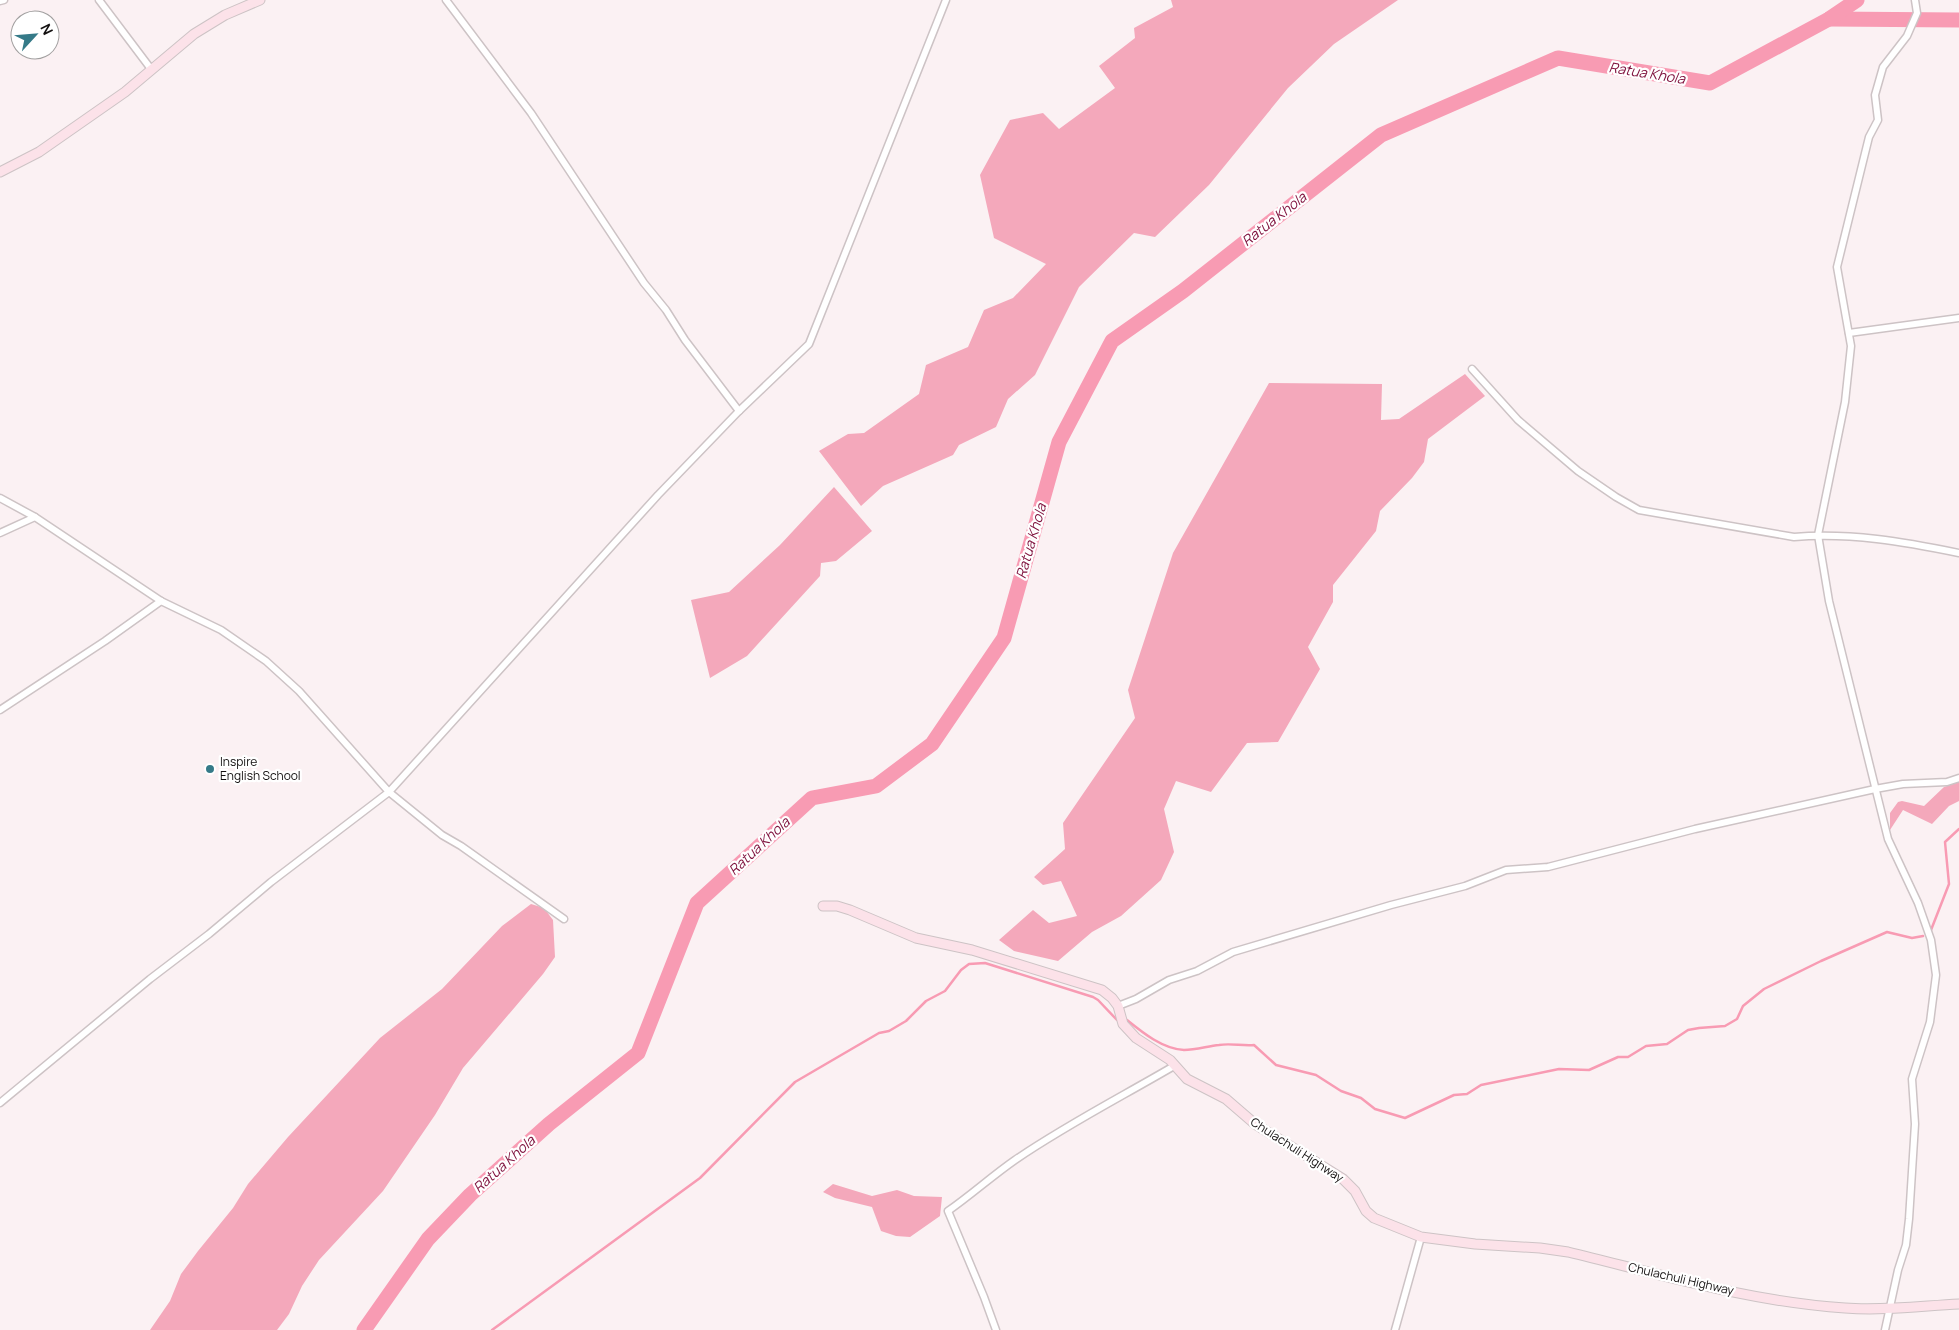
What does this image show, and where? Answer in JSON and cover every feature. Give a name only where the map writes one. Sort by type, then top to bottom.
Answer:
[{"type":"street","points":[[0,1],[4,0]]},
{"type":"street","points":[[99,0],[151,69]]},
{"type":"street","points":[[0,172],[39,152],[134,86],[151,69],[194,34],[225,16],[260,0]]},
{"type":"street","points":[[446,0],[531,113],[644,283],[666,310],[685,340],[739,411]]},
{"type":"street","points":[[0,1103],[271,882],[389,792],[658,495],[739,411],[810,344],[946,0]]},
{"type":"street","points":[[1886,1330],[1906,1245],[1909,1219],[1915,1124],[1912,1079],[1930,1022],[1936,975],[1931,940],[1910,883],[1888,839],[1826,586],[1818,535],[1846,402],[1851,346],[1838,267],[1869,137],[1878,120],[1876,95],[1880,75],[1883,67],[1907,36],[1917,13],[1915,0]]},
{"type":"street","points":[[1848,333],[1959,318]]},
{"type":"street","points":[[1472,368],[1518,420],[1578,471],[1639,510],[1794,537],[1818,535],[1906,543],[1959,553]]},
{"type":"street","points":[[0,498],[35,517],[161,601],[222,630],[266,661],[299,691],[389,792],[442,835],[462,846],[564,919]]},
{"type":"street","points":[[0,533],[35,517]]},
{"type":"street","points":[[0,710],[105,641],[161,601]]},
{"type":"street","points":[[1118,1006],[1136,999],[1169,980],[1197,972],[1233,952],[1391,905],[1464,886],[1506,870],[1548,867],[1695,829],[1875,789],[1903,784],[1947,782],[1959,778]]},
{"type":"street","name":"Chulachuli Highway","points":[[823,906],[837,906],[916,938],[972,950],[1102,990],[1118,1006],[1123,1024],[1127,1030],[1170,1060],[1188,1079],[1226,1099],[1255,1124],[1344,1179],[1355,1191],[1366,1211],[1374,1218],[1421,1238],[1568,1252],[1758,1297],[1846,1308],[1890,1308],[1959,1304]]},
{"type":"street","points":[[996,1330],[948,1211],[991,1177],[1064,1128],[1174,1066]]},
{"type":"street","points":[[1395,1330],[1421,1238]]},
{"type":"shaded area","points":[[1171,0],[1398,0],[1334,44],[1288,88],[1209,185],[1155,237],[1134,233],[1079,287],[1035,375],[1008,399],[996,427],[959,445],[953,455],[883,486],[861,506],[819,451],[848,434],[864,433],[919,394],[926,365],[968,347],[984,310],[1013,298],[1046,264],[994,238],[980,175],[1010,120],[1043,113],[1059,129],[1115,88],[1099,66],[1135,38],[1134,28],[1173,7]]},
{"type":"shaded area","points":[[1465,374],[1485,396],[1428,439],[1424,462],[1412,478],[1380,511],[1376,531],[1333,585],[1333,602],[1308,647],[1320,669],[1278,742],[1247,743],[1211,792],[1176,781],[1164,809],[1174,852],[1161,880],[1121,916],[1092,932],[1058,961],[1014,951],[999,940],[1033,910],[1049,923],[1077,916],[1061,881],[1043,885],[1034,877],[1065,849],[1063,823],[1135,718],[1128,690],[1173,553],[1269,383],[1382,384],[1381,420],[1399,419]]},
{"type":"shaded area","points":[[834,487],[872,531],[836,561],[821,563],[820,576],[747,656],[710,678],[691,600],[729,592],[780,545]]},
{"type":"shaded area","points":[[1959,782],[1959,801],[1949,806],[1932,824],[1903,810],[1890,830],[1890,813],[1898,802],[1902,801],[1924,806],[1944,787]]},
{"type":"shaded area","points":[[531,904],[544,908],[553,920],[555,957],[543,974],[463,1068],[435,1115],[383,1191],[319,1260],[302,1286],[289,1314],[277,1330],[150,1330],[170,1301],[181,1274],[233,1208],[248,1184],[288,1137],[380,1038],[442,989],[502,926]]},
{"type":"shaded area","points":[[833,1184],[872,1196],[897,1190],[914,1196],[942,1197],[940,1216],[910,1237],[896,1236],[881,1231],[872,1207],[835,1198],[823,1192]]},
{"type":"waterway","name":"Ratua Khola","points":[[364,1330],[428,1239],[470,1195],[549,1124],[638,1053],[697,903],[812,798],[876,786],[932,744],[1004,638],[1059,442],[1112,341],[1183,291],[1381,135],[1558,58],[1710,83],[1829,19],[1857,0]]},
{"type":"waterway","points":[[1829,19],[1959,20]]},
{"type":"waterway","points":[[1931,930],[1949,884],[1945,842],[1959,829]]},
{"type":"waterway","points":[[1127,1020],[1154,1040],[1176,1049],[1188,1050],[1223,1044],[1254,1045],[1276,1065],[1316,1075],[1341,1091],[1361,1098],[1375,1109],[1405,1118],[1454,1095],[1467,1094],[1481,1085],[1559,1069],[1589,1070],[1618,1057],[1628,1057],[1646,1046],[1667,1044],[1688,1030],[1725,1026],[1737,1019],[1743,1006],[1764,989],[1821,961],[1887,932],[1912,938],[1923,936]]},
{"type":"waterway","points":[[492,1330],[700,1178],[795,1082],[879,1033],[889,1031],[906,1021],[926,1001],[945,991],[961,970],[969,964],[985,963],[1093,997],[1117,1020]]},
{"type":"place","name":"Inspire English School","points":[[210,769]]}]
